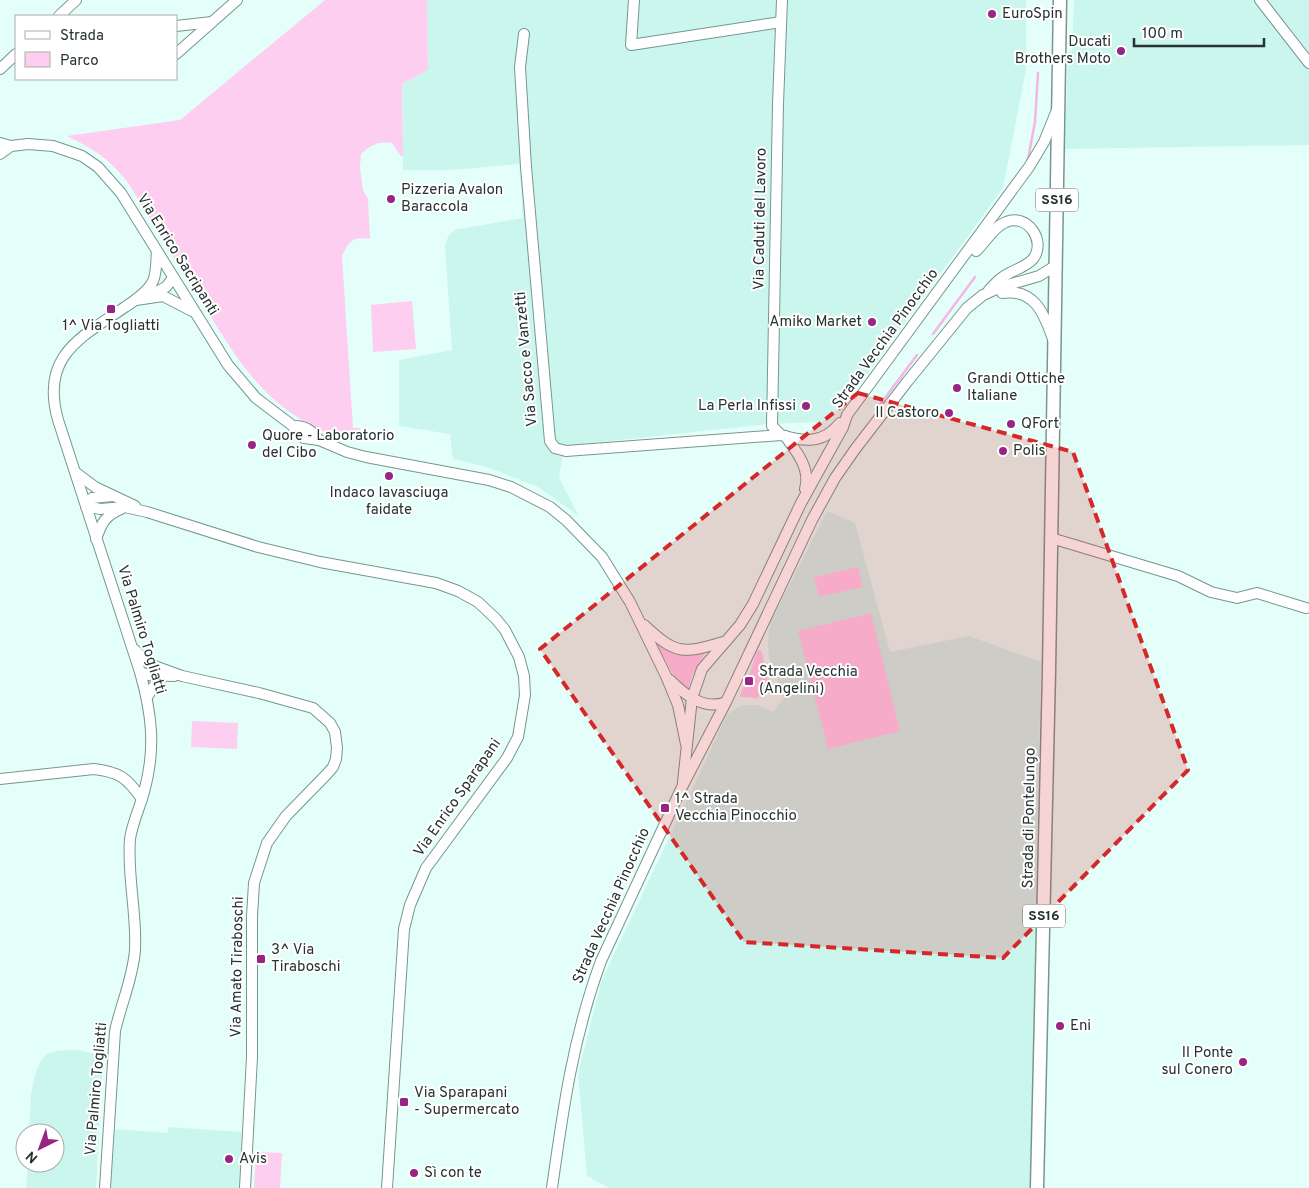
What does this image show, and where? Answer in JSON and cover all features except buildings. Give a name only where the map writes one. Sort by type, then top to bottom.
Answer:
[{"type":"main road","name":"SS16","points":[[1058,107],[1060,0]]},
{"type":"main road","name":"Strada di Pontelungo","points":[[1037,1188],[1043,978],[1058,107]]},
{"type":"street","points":[[60,15],[76,0]]},
{"type":"street","points":[[178,52],[237,0]]},
{"type":"street","points":[[634,0],[631,45],[781,22]]},
{"type":"street","name":"Via Caduti del Lavoro","points":[[782,0],[778,104],[772,426],[783,436]]},
{"type":"street","points":[[1260,0],[1309,63]]},
{"type":"street","points":[[178,26],[212,22]]},
{"type":"street","name":"Via Sacco e Vanzetti","points":[[524,34],[520,67],[526,167],[550,440],[555,448],[566,451],[783,436],[810,440],[821,439],[832,432],[847,415]]},
{"type":"street","points":[[0,69],[15,55]]},
{"type":"street","name":"Strada Vecchia Pinocchio","points":[[682,788],[692,698],[702,669],[740,624],[753,604],[801,503],[843,426],[847,415],[1030,167],[1044,142],[1058,107]]},
{"type":"street","name":"Via Enrico Sacripanti","points":[[0,143],[11,146],[28,144],[53,146],[82,156],[98,166],[121,193],[228,365],[256,398],[293,426],[309,429],[319,440],[347,452],[489,480],[511,487],[544,503],[566,520],[602,557],[630,602],[678,705],[686,744]]},
{"type":"street","points":[[0,154],[11,146]]},
{"type":"street","points":[[962,259],[978,250],[994,230],[1005,222],[1014,219],[1023,221],[1032,228],[1038,242],[1034,258],[1025,266],[1004,276],[983,295]]},
{"type":"street","name":"Via Palmiro Togliatti","points":[[147,294],[153,282],[157,251]]},
{"type":"street","name":"Strada Vecchia Pinocchio","points":[[552,1188],[573,1052],[590,990],[613,934],[812,520],[835,478],[856,448],[967,308],[983,295],[1001,287],[1039,276],[1055,266]]},
{"type":"street","name":"Via Palmiro Togliatti","points":[[105,1188],[115,1031],[132,974],[135,949],[130,838],[148,778],[152,750],[152,727],[147,697],[140,672],[53,403],[53,390],[57,368],[74,344],[86,333],[135,300],[173,278]]},
{"type":"street","points":[[983,295],[1013,291],[1027,297],[1038,306],[1045,316],[1054,340]]},
{"type":"street","points":[[147,294],[163,296],[194,311]]},
{"type":"street","points":[[783,436],[797,452],[806,470],[807,482],[801,503]]},
{"type":"street","name":"Via Enrico Sparapani","points":[[75,472],[95,487],[147,512]]},
{"type":"street","points":[[86,506],[92,498],[116,496]]},
{"type":"street","name":"Via Enrico Sparapani","points":[[86,506],[100,509],[125,507],[147,512],[258,547],[320,562],[436,583],[458,591],[478,602],[496,619],[513,642],[524,676],[525,694],[518,737],[507,758],[426,868],[410,904],[404,929],[387,1188]]},
{"type":"street","points":[[96,539],[102,523],[110,514],[125,507]]},
{"type":"street","points":[[1051,538],[1178,576],[1211,592],[1237,598],[1257,592],[1306,608]]},
{"type":"street","name":"Via Enrico Sacripanti","points":[[638,620],[660,640],[686,652],[723,642]]},
{"type":"street","name":"Via Amato Tiraboschi","points":[[133,649],[146,661],[182,676],[259,693],[313,708],[330,723],[335,732],[336,758],[330,771],[286,816],[267,843],[254,883],[252,916],[252,1057],[245,1188]]},
{"type":"street","points":[[140,672],[157,667]]},
{"type":"street","name":"Via Amato Tiraboschi","points":[[140,672],[148,676],[182,676]]},
{"type":"street","points":[[147,697],[156,683],[164,676]]},
{"type":"street","name":"Via Enrico Sacripanti","points":[[666,676],[692,698]]},
{"type":"street","points":[[692,698],[712,706],[726,702]]},
{"type":"street","points":[[0,779],[94,769],[122,776],[135,788],[142,799]]},
{"type":"highlighted area","points":[[858,393],[1073,452],[1188,770],[1003,958],[744,942],[540,649]]},
{"type":"shaded area","points":[[427,0],[1026,0],[1026,70],[1003,188],[868,373],[830,418],[820,422],[769,424],[564,446],[559,478],[579,516],[538,487],[490,468],[453,459],[450,434],[399,426],[399,360],[452,350],[445,245],[448,237],[454,230],[523,218],[519,164],[452,170],[403,170],[402,84],[428,70]]},
{"type":"shaded area","points":[[1074,0],[1309,0],[1309,145],[1065,149],[1068,52],[1072,50]]},
{"type":"shaded area","points":[[827,511],[855,523],[890,652],[969,636],[1041,662],[1030,1188],[609,1188],[587,1176],[578,1074],[601,982],[727,715],[741,705],[759,705],[773,712],[784,698],[769,657],[770,623]]},
{"type":"shaded area","points":[[79,1050],[103,1056],[96,1188],[26,1188],[27,1173],[65,1173],[65,1123],[30,1123],[31,1095],[35,1074],[42,1059],[47,1054],[57,1051]]},
{"type":"shaded area","points":[[168,1127],[242,1132],[239,1188],[110,1188],[114,1129],[168,1133]]},
{"type":"green space","points":[[325,0],[427,0],[428,70],[402,84],[403,156],[401,156],[392,143],[375,144],[361,154],[360,167],[363,190],[368,199],[370,239],[355,239],[349,243],[342,256],[353,428],[360,428],[359,436],[352,442],[323,431],[298,418],[259,385],[228,344],[129,184],[101,156],[67,136],[180,120]]},
{"type":"green space","points":[[412,301],[416,349],[373,352],[371,305]]},
{"type":"green space","points":[[858,567],[863,587],[819,597],[814,577]]},
{"type":"green space","points":[[871,613],[900,731],[828,749],[798,631]]},
{"type":"green space","points":[[656,643],[680,654],[693,655],[706,652],[692,675],[688,690],[676,680]]},
{"type":"green space","points":[[760,650],[768,681],[758,698],[740,697],[757,651]]},
{"type":"green space","points":[[192,721],[238,723],[237,749],[191,747]]},
{"type":"green space","points":[[256,1152],[282,1153],[280,1188],[254,1188]]},
{"type":"waterway","points":[[1028,159],[1035,122],[1038,73]]},
{"type":"waterway","points":[[933,334],[975,277]]},
{"type":"waterway","points":[[879,406],[917,355]]},
{"type":"place","name":"EuroSpin","points":[[992,14]]},
{"type":"place","name":"Ducati Brothers Moto","points":[[1121,51]]},
{"type":"place","name":"Pizzeria Avalon Baraccola","points":[[391,199]]},
{"type":"place","name":"1^ Via Togliatti","points":[[111,309]]},
{"type":"place","name":"Amiko Market","points":[[872,322]]},
{"type":"place","name":"Grandi Ottiche Italiane","points":[[957,388]]},
{"type":"place","name":"La Perla Infissi","points":[[806,406]]},
{"type":"place","name":"Il Castoro","points":[[949,413]]},
{"type":"place","name":"QFort","points":[[1011,424]]},
{"type":"place","name":"Quore - Laboratorio del Cibo","points":[[252,445]]},
{"type":"place","name":"Polis","points":[[1003,451]]},
{"type":"place","name":"Indaco lavasciuga faidate","points":[[389,476]]},
{"type":"place","name":"Strada Vecchia (Angelini)","points":[[749,681]]},
{"type":"place","name":"1^ Strada Vecchia Pinocchio","points":[[665,808]]},
{"type":"place","name":"3^ Via Tiraboschi","points":[[261,959]]},
{"type":"place","name":"Eni","points":[[1060,1026]]},
{"type":"place","name":"Il Ponte sul Conero","points":[[1243,1062]]},
{"type":"place","name":"Via Sparapani - Supermercato","points":[[404,1102]]},
{"type":"place","name":"Avis","points":[[229,1159]]},
{"type":"place","name":"Sì con te","points":[[414,1173]]}]
